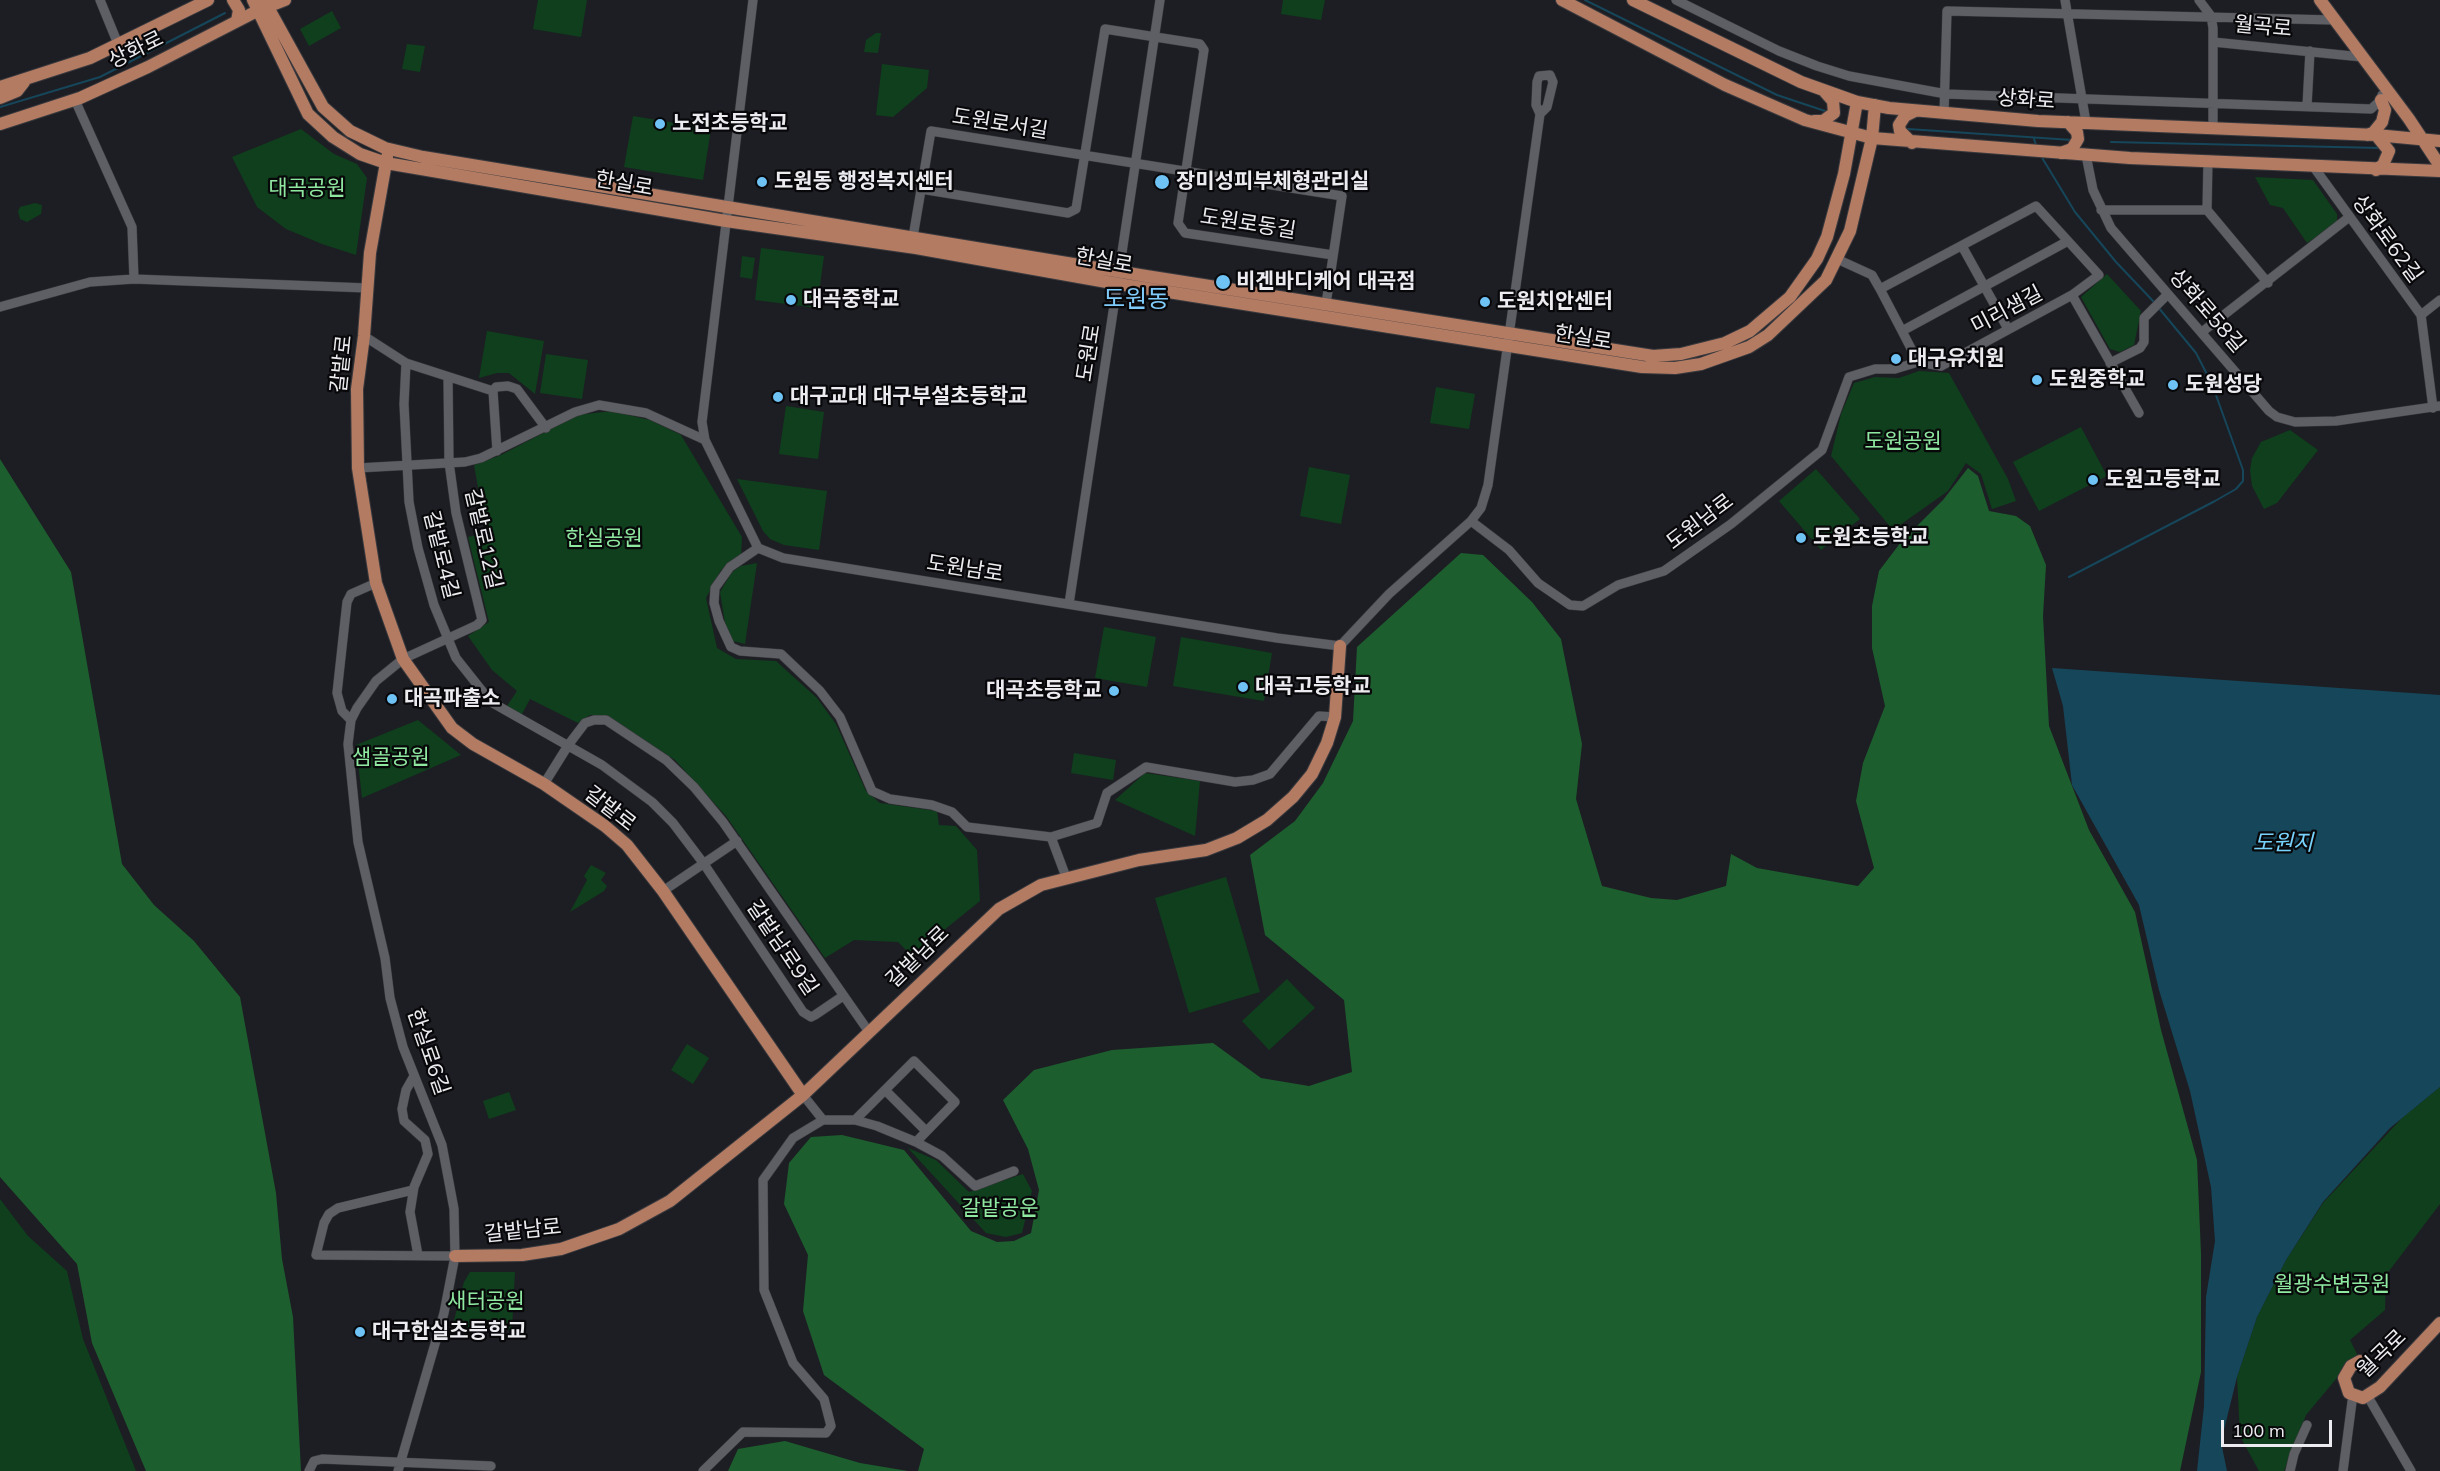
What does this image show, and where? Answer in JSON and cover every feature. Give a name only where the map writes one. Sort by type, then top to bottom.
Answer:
[{"type":"main road","name":"상화로","points":[[0,87],[90,58],[204,2],[215,0]]},
{"type":"main road","points":[[233,0],[239,10],[237,21]]},
{"type":"main road","name":"상화로","points":[[0,124],[44,111],[148,67],[237,21],[258,3],[285,0]]},
{"type":"main road","points":[[1562,0],[1725,85],[1810,121],[1872,138],[2086,155],[2376,170],[2440,171]]},
{"type":"main road","name":"상화로","points":[[1633,0],[1825,92],[1857,102],[1944,114],[2068,122],[2371,135],[2440,141]]},
{"type":"main road","points":[[2320,0],[2362,57],[2383,93],[2423,140],[2440,166]]},
{"type":"main road","name":"한실로","points":[[258,3],[322,107],[350,131],[389,149],[913,237],[1118,278],[1326,304],[1642,367],[1675,368],[1701,364],[1749,347],[1768,335],[1826,280],[1850,231],[1872,138],[1875,105]]},
{"type":"main road","name":"한실로","points":[[258,3],[308,114],[333,137],[360,154],[386,163],[726,221],[1118,278],[1510,340],[1653,356],[1702,350],[1750,331],[1790,297],[1816,259],[1827,237],[1839,199],[1857,102]]},
{"type":"main road","points":[[0,98],[17,91],[24,81]]},
{"type":"main road","points":[[1810,121],[1823,121],[1834,113],[1833,101],[1825,92]]},
{"type":"main road","points":[[2376,170],[2383,165],[2389,151],[2371,135],[2382,122],[2385,110],[2383,93]]},
{"type":"main road","points":[[0,118],[44,111]]},
{"type":"main road","points":[[1913,143],[1898,129],[1905,116],[1915,111]]},
{"type":"main road","points":[[2060,153],[2072,149],[2078,139],[2077,132],[2068,122]]},
{"type":"main road","name":"갈밭로","points":[[389,149],[377,206],[357,389],[358,468],[376,583],[403,659],[452,728],[473,744],[544,784],[605,826],[627,845],[663,891],[803,1095]]},
{"type":"main road","name":"갈밭남로","points":[[455,1256],[522,1255],[561,1249],[620,1229],[670,1201],[803,1095],[999,909],[1041,885],[1139,860],[1206,850],[1237,838],[1267,820],[1293,797],[1312,774],[1328,743],[1335,717],[1340,646]]},
{"type":"main road","name":"월곡로","points":[[2360,1361],[2351,1365],[2344,1378],[2349,1393],[2363,1398],[2380,1387],[2440,1323]]},
{"type":"street","points":[[100,0],[118,44]]},
{"type":"street","points":[[753,0],[702,422],[705,440],[758,548],[730,567],[715,588],[714,603],[718,621],[731,647],[740,651],[782,654],[820,690],[840,717],[872,791],[890,799],[932,805],[952,812],[967,826],[1051,837],[1097,823],[1107,793],[1146,767],[1235,782],[1253,780],[1270,774],[1319,716],[1335,717]]},
{"type":"street","name":"도원로","points":[[1069,604],[1160,0]]},
{"type":"street","points":[[1676,0],[1779,51],[1817,66],[1860,79],[1946,93],[2025,98],[2083,97],[2371,109],[2383,93]]},
{"type":"street","points":[[2065,0],[2086,122]]},
{"type":"street","points":[[2199,0],[2211,16],[2213,128]]},
{"type":"street","points":[[1944,114],[1947,11],[2211,16],[2334,21]]},
{"type":"street","points":[[921,189],[1068,213],[1076,209],[1105,29],[1200,44],[1204,51],[1186,171]]},
{"type":"street","name":"월곡로","points":[[2213,42],[2362,57]]},
{"type":"street","name":"월곡로","points":[[2307,106],[2310,51]]},
{"type":"street","points":[[75,99],[132,227],[134,279]]},
{"type":"street","points":[[1340,646],[1389,594],[1471,521],[1481,508],[1488,485],[1510,340],[1540,114]]},
{"type":"street","name":"도원로서길","points":[[913,237],[931,131],[1136,164]]},
{"type":"street","name":"상화로58길","points":[[2086,155],[2093,190],[2111,228],[2269,411],[2286,420],[2336,421],[2437,407]]},
{"type":"street","points":[[2208,160],[2207,210],[2268,283]]},
{"type":"street","name":"도원로동길","points":[[1136,164],[1342,196],[1326,304]]},
{"type":"street","name":"상화로62길","points":[[2313,166],[2421,315],[2437,407]]},
{"type":"street","name":"도원로동길","points":[[1186,171],[1178,223],[1185,233],[1333,255]]},
{"type":"street","name":"미리샘길","points":[[1880,289],[2036,206],[2099,275],[2072,295],[1941,366],[1918,363]]},
{"type":"street","points":[[2101,210],[2207,210]]},
{"type":"street","points":[[2202,332],[2349,218]]},
{"type":"street","name":"미리샘길","points":[[1902,331],[2068,241]]},
{"type":"street","points":[[1962,246],[2008,329]]},
{"type":"street","points":[[1837,259],[1872,274],[1918,363]]},
{"type":"street","points":[[0,307],[90,282],[134,279],[367,288]]},
{"type":"street","points":[[2110,363],[2140,348],[2144,342],[2143,326],[2147,313],[2168,294]]},
{"type":"street","points":[[2072,295],[2139,413]]},
{"type":"street","points":[[2421,315],[2440,300]]},
{"type":"street","points":[[364,336],[406,363],[494,391]]},
{"type":"street","name":"갈밭로4길","points":[[406,363],[404,404],[406,465],[418,548],[434,605],[456,658],[491,702],[525,723],[569,744],[652,802],[685,837],[704,864]]},
{"type":"street","name":"도원남로","points":[[1471,521],[1509,550],[1538,583],[1570,605],[1583,606],[1618,585],[1664,571],[1731,524],[1822,450],[1849,377],[1875,369],[1895,369],[1918,363]]},
{"type":"street","name":"갈밭로12길","points":[[403,659],[477,625],[482,616],[456,513],[449,462],[448,377]]},
{"type":"street","points":[[497,451],[494,391],[496,387],[508,386],[517,389],[546,428]]},
{"type":"street","points":[[358,468],[465,462],[497,451],[546,428],[575,411],[599,405],[646,413],[705,440]]},
{"type":"street","name":"도원남로","points":[[758,548],[783,558],[1340,646]]},
{"type":"street","points":[[351,720],[342,711],[337,693],[347,602],[351,594],[376,583]]},
{"type":"street","name":"한실로6길","points":[[399,1467],[444,1313],[455,1256],[452,1189],[438,1135],[403,1047],[393,1008],[385,958],[363,874],[348,770],[351,720],[369,688],[403,659]]},
{"type":"street","points":[[544,784],[585,723],[594,720],[606,720],[675,768],[709,805],[737,841],[663,891]]},
{"type":"street","points":[[1051,837],[1065,878]]},
{"type":"street","name":"갈밭남로9길","points":[[737,841],[869,1032]]},
{"type":"street","name":"갈밭남로9길","points":[[704,864],[803,1012],[811,1017],[843,996]]},
{"type":"street","points":[[855,1120],[914,1061],[955,1102],[916,1142]]},
{"type":"street","points":[[414,1076],[406,1090],[402,1109],[404,1121],[426,1142],[428,1154],[413,1190],[410,1212],[418,1255]]},
{"type":"street","points":[[885,1090],[926,1131]]},
{"type":"street","points":[[803,1095],[823,1120]]},
{"type":"street","points":[[704,1471],[742,1432],[826,1433],[831,1426],[824,1399],[793,1363],[764,1290],[763,1180],[793,1138],[823,1120],[855,1120],[877,1126],[916,1142],[942,1156],[975,1186],[1014,1171]]},
{"type":"street","points":[[426,1142],[438,1135]]},
{"type":"street","points":[[413,1190],[338,1208],[329,1214],[324,1223],[316,1255],[455,1256]]},
{"type":"street","points":[[2343,1471],[2353,1394]]},
{"type":"street","points":[[2367,1395],[2411,1471]]},
{"type":"street","points":[[2290,1471],[2294,1454],[2307,1425]]},
{"type":"street","points":[[309,1471],[314,1461],[322,1459],[352,1466],[491,1466]]},
{"type":"green space","points":[[538,0],[587,0],[581,37],[533,29]]},
{"type":"green space","points":[[1283,0],[1325,0],[1321,20],[1281,14]]},
{"type":"green space","points":[[332,11],[341,28],[309,46],[300,29]]},
{"type":"green space","points":[[876,33],[881,33],[878,53],[864,52],[866,40]]},
{"type":"green space","points":[[407,44],[425,46],[420,72],[402,69]]},
{"type":"green space","points":[[882,64],[929,70],[927,88],[893,117],[876,115]]},
{"type":"green space","points":[[633,116],[711,129],[703,180],[624,167]]},
{"type":"green space","name":"대곡공원","points":[[301,129],[334,154],[357,164],[367,178],[356,255],[286,229],[257,207],[232,157]]},
{"type":"green space","points":[[2255,177],[2313,180],[2337,214],[2337,223],[2307,243],[2283,208],[2270,205]]},
{"type":"green space","points":[[35,203],[42,205],[41,214],[27,222],[20,219],[18,211],[20,207]]},
{"type":"green space","points":[[761,248],[824,256],[817,308],[755,300]]},
{"type":"green space","points":[[742,256],[755,258],[752,279],[740,277]]},
{"type":"green space","points":[[2107,274],[2141,311],[2134,345],[2120,352],[2110,349],[2081,297]]},
{"type":"green space","points":[[487,331],[544,341],[535,394],[509,373],[497,373],[479,378]]},
{"type":"green space","points":[[546,354],[588,360],[582,399],[540,393]]},
{"type":"green space","name":"도원공원","points":[[1919,371],[1949,373],[2008,479],[2016,501],[1992,509],[1981,474],[1966,463],[1948,491],[1893,530],[1831,456],[1841,414],[1854,383],[1875,377],[1899,378]]},
{"type":"green space","points":[[1436,387],[1475,394],[1469,429],[1430,423]]},
{"type":"green space","points":[[786,406],[824,412],[818,459],[779,454]]},
{"type":"green space","name":"한실공원","points":[[611,411],[650,420],[681,435],[742,537],[741,558],[721,570],[706,598],[717,648],[736,659],[776,661],[817,698],[836,724],[866,791],[880,803],[937,811],[939,825],[956,826],[977,850],[980,901],[912,956],[898,942],[854,940],[825,958],[726,816],[675,760],[606,715],[590,715],[578,723],[530,699],[521,716],[507,706],[517,691],[492,670],[468,636],[489,622],[468,537],[486,533],[474,465],[501,455],[578,415]]},
{"type":"green space","points":[[2081,427],[2107,476],[2039,511],[2013,462]]},
{"type":"green space","points":[[2290,430],[2318,450],[2277,503],[2264,509],[2252,486],[2250,470],[2252,458],[2261,442]]},
{"type":"green space","points":[[0,459],[71,572],[122,864],[154,905],[194,941],[240,997],[276,1193],[282,1259],[293,1317],[301,1471],[146,1471],[92,1343],[77,1264],[0,1177]]},
{"type":"green space","points":[[1309,467],[1350,475],[1341,524],[1300,516]]},
{"type":"green space","points":[[1968,468],[1978,476],[1989,511],[2016,516],[2030,526],[2046,565],[2043,616],[2049,726],[2089,830],[2135,912],[2161,1030],[2197,1160],[2201,1254],[2201,1372],[2180,1471],[918,1471],[924,1449],[824,1375],[803,1311],[808,1255],[784,1204],[789,1163],[811,1137],[842,1135],[904,1150],[971,1231],[997,1242],[1014,1241],[1031,1233],[1039,1190],[1028,1149],[1003,1100],[1034,1070],[1112,1050],[1213,1043],[1261,1078],[1309,1086],[1352,1072],[1344,1000],[1265,935],[1250,855],[1295,821],[1323,783],[1353,721],[1357,647],[1461,553],[1483,555],[1532,602],[1561,639],[1582,744],[1576,799],[1602,886],[1651,898],[1677,900],[1726,886],[1731,854],[1757,868],[1858,886],[1874,868],[1856,801],[1863,763],[1885,706],[1872,648],[1872,606],[1879,571],[1901,542],[1943,500]]},
{"type":"green space","points":[[1816,469],[1860,519],[1821,550],[1779,501]]},
{"type":"green space","points":[[737,479],[827,491],[819,550],[784,545],[770,539],[763,531]]},
{"type":"green space","points":[[757,563],[745,644],[733,641],[725,623],[720,592],[732,572],[741,566]]},
{"type":"green space","points":[[1104,627],[1156,637],[1147,687],[1095,678]]},
{"type":"green space","points":[[1181,637],[1272,653],[1264,701],[1173,686]]},
{"type":"green space","name":"샘골공원","points":[[418,720],[461,755],[362,798],[356,745]]},
{"type":"green space","points":[[1074,753],[1116,760],[1113,780],[1071,773]]},
{"type":"green space","points":[[1145,773],[1200,781],[1195,836],[1115,800]]},
{"type":"green space","points":[[591,865],[606,873],[601,880],[607,886],[604,891],[570,912],[587,880],[584,876]]},
{"type":"green space","points":[[1226,877],[1260,992],[1189,1013],[1155,898]]},
{"type":"green space","points":[[1287,979],[1315,1008],[1269,1050],[1242,1021]]},
{"type":"green space","points":[[687,1044],[709,1058],[693,1084],[671,1070]]},
{"type":"green space","name":"월광수변공원","points":[[2440,1087],[2440,1204],[2386,1275],[2385,1310],[2350,1340],[2357,1354],[2306,1415],[2284,1471],[2259,1471],[2240,1436],[2237,1377],[2257,1317],[2286,1260],[2323,1203],[2402,1118]]},
{"type":"green space","points":[[509,1092],[516,1110],[489,1119],[483,1101]]},
{"type":"green space","name":"갈밭공운","points":[[908,1148],[936,1160],[969,1192],[1023,1174],[1032,1191],[1022,1233],[1006,1237],[986,1233]]},
{"type":"green space","points":[[0,1199],[28,1236],[67,1271],[83,1339],[136,1471],[0,1471]]},
{"type":"green space","name":"새터공원","points":[[470,1272],[515,1272],[512,1330],[452,1328],[464,1282]]},
{"type":"green space","points":[[785,1441],[860,1463],[908,1471],[728,1471],[738,1449]]},
{"type":"water","name":"도원지","points":[[2052,668],[2440,695],[2440,1087],[2390,1128],[2323,1202],[2286,1260],[2257,1317],[2237,1377],[2221,1442],[2227,1471],[2197,1471],[2204,1406],[2206,1297],[2215,1241],[2211,1187],[2190,1091],[2159,990],[2139,905],[2072,785],[2063,706]]},
{"type":"waterway","points":[[1585,0],[1777,95],[1828,112]]},
{"type":"waterway","points":[[0,107],[100,77],[225,13]]},
{"type":"waterway","points":[[1908,129],[2072,140]]},
{"type":"waterway","points":[[2034,139],[2036,145]]},
{"type":"waterway","points":[[2111,142],[2381,148]]},
{"type":"waterway","points":[[2041,156],[2075,212],[2116,262],[2154,302]]},
{"type":"waterway","points":[[2069,577],[2215,501],[2236,489],[2243,481],[2243,470],[2212,384],[2196,353],[2158,307]]},
{"type":"place","name":"노전초등학교","points":[[660,124]]},
{"type":"place","name":"도원동 행정복지센터","points":[[762,182]]},
{"type":"place","name":"장미성피부체형관리실","points":[[1162,182]]},
{"type":"place","name":"비겐바디케어 대곡점","points":[[1223,282]]},
{"type":"place","name":"대곡중학교","points":[[791,300]]},
{"type":"place","name":"도원치안센터","points":[[1485,302]]},
{"type":"place","name":"대구유치원","points":[[1896,359]]},
{"type":"place","name":"도원중학교","points":[[2037,380]]},
{"type":"place","name":"도원성당","points":[[2173,385]]},
{"type":"place","name":"대구교대 대구부설초등학교","points":[[778,397]]},
{"type":"place","name":"도원고등학교","points":[[2093,480]]},
{"type":"place","name":"도원초등학교","points":[[1801,538]]},
{"type":"place","name":"대곡고등학교","points":[[1243,687]]},
{"type":"place","name":"대곡초등학교","points":[[1114,691]]},
{"type":"place","name":"대곡파출소","points":[[392,699]]},
{"type":"place","name":"대구한실초등학교","points":[[360,1332]]},
{"type":"district","name":"도원동","points":[[1136,300]]}]
